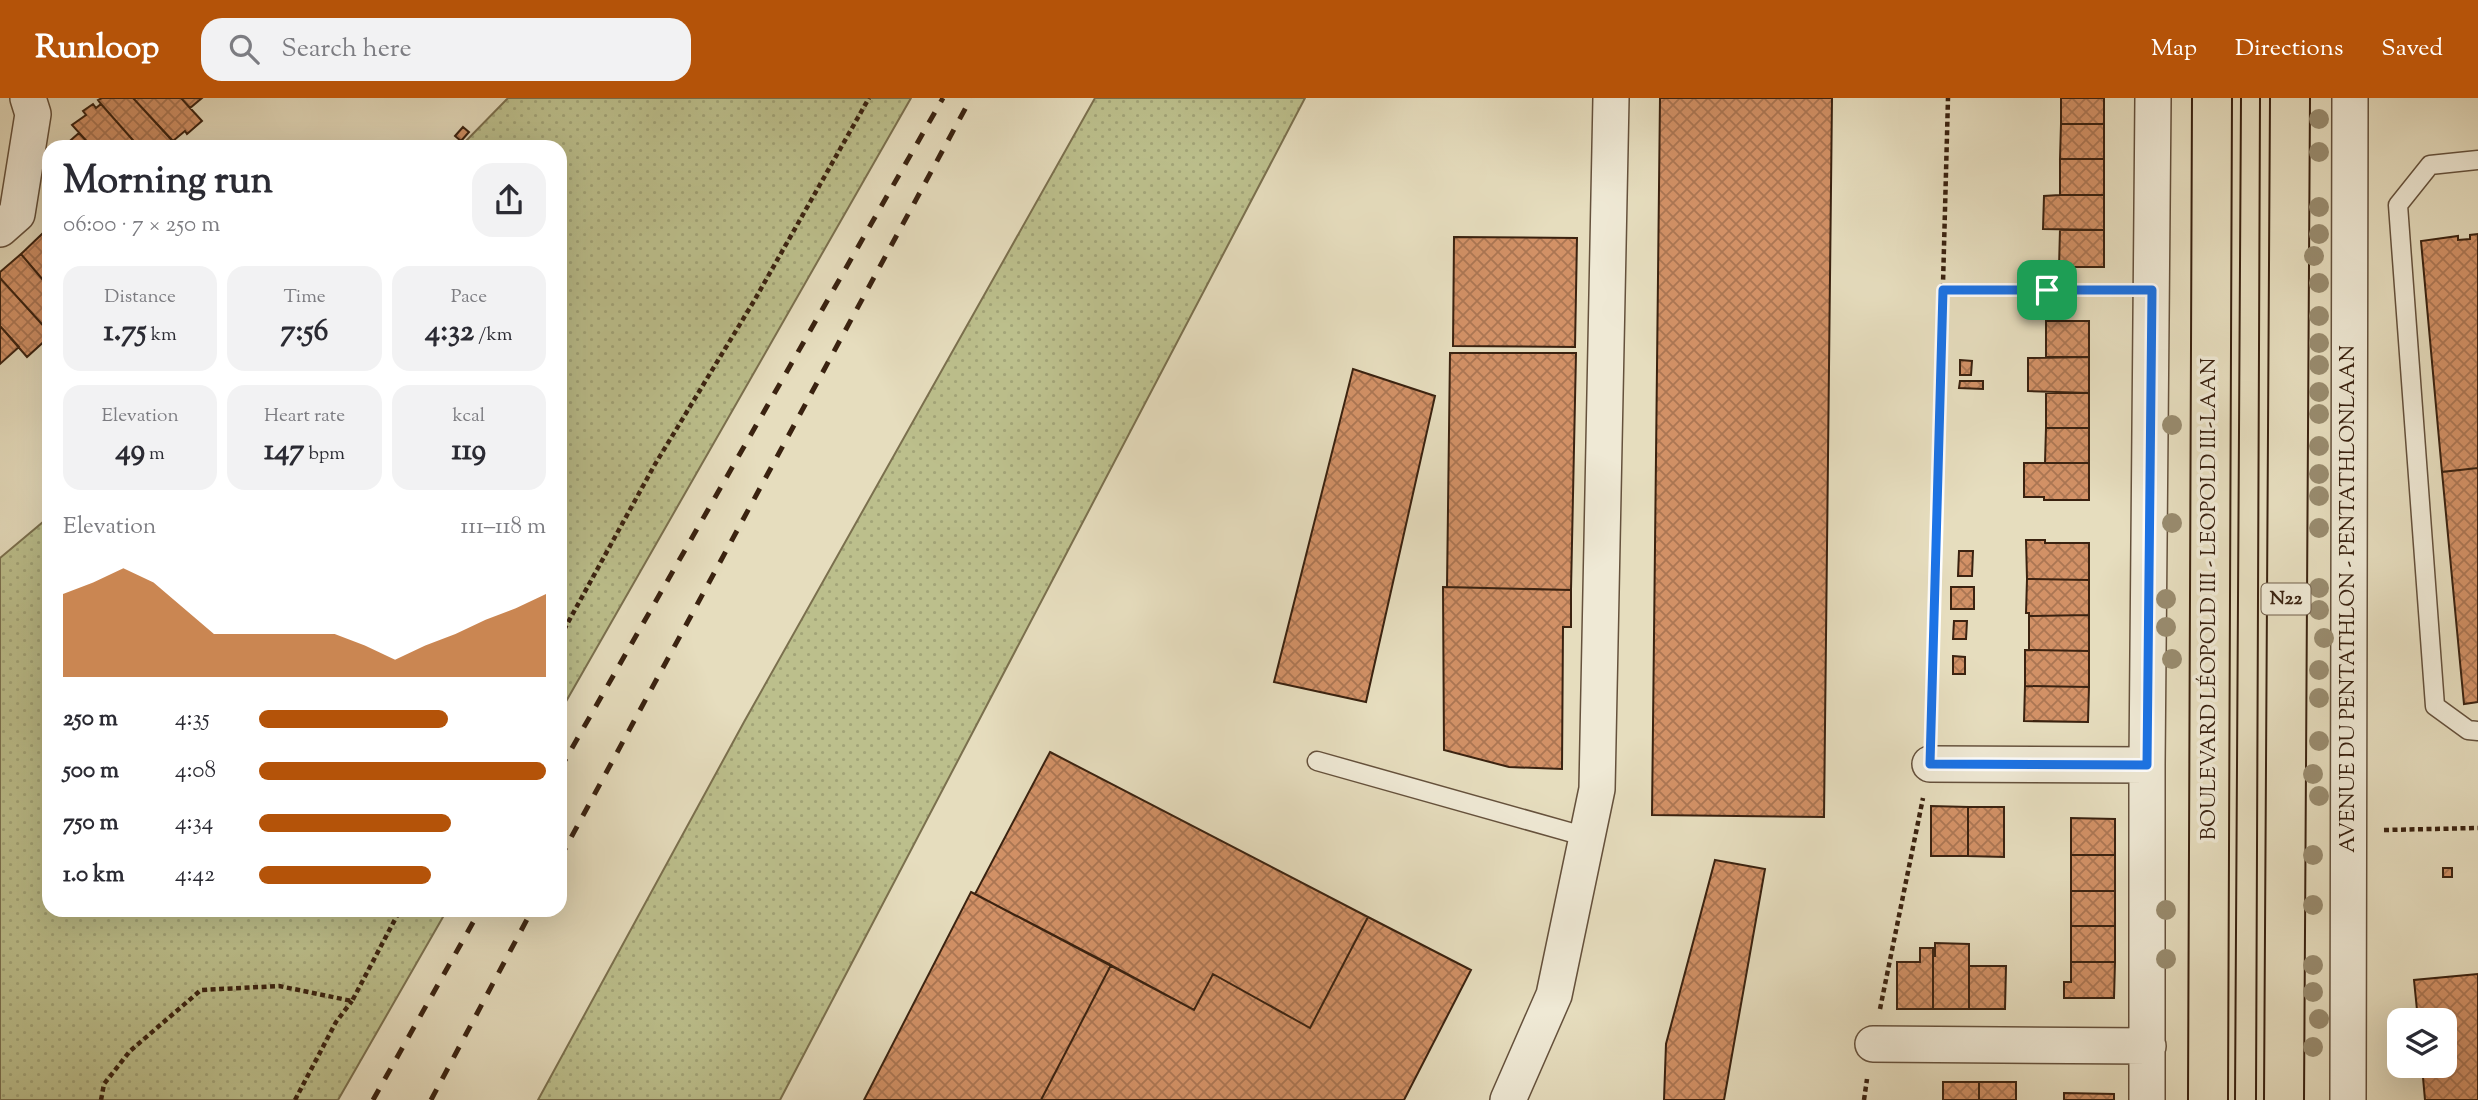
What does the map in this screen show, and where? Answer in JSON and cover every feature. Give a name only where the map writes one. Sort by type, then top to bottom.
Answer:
[{"type":"main road","name":"BOULEVARD LÉOPOLD III - LEOPOLD III-LAAN","points":[[2208,1100],[2212,98]]},
{"type":"main road","name":"N22","points":[[2284,1100],[2290,98]]},
{"type":"street","points":[[0,229],[17,214],[33,114],[28,98]]},
{"type":"street","points":[[1508,1100],[1554,995],[1597,789],[1611,98]]},
{"type":"street","points":[[2147,1100],[2153,98]]},
{"type":"street","name":"AVENUE DU PENTATHLON - PENTATHLONLAAN","points":[[2348,1100],[2350,98]]},
{"type":"street","points":[[1930,764],[2147,765]]},
{"type":"street","points":[[1873,1044],[2148,1046]]},
{"type":"lane","points":[[2478,160],[2430,165],[2398,205],[2435,705],[2468,730],[2478,731]]},
{"type":"lane","points":[[1317,761],[1587,837]]},
{"type":"path","points":[[567,624],[654,466],[754,301],[869,98]]},
{"type":"path","points":[[1873,1044],[1930,764],[1948,98]]},
{"type":"path","points":[[1943,290],[2152,290]]},
{"type":"path","points":[[2348,831],[2478,828]]},
{"type":"path","points":[[295,1100],[396,917]]},
{"type":"path","points":[[101,1100],[104,1084],[130,1051],[201,989],[279,986],[352,1001]]},
{"type":"green space","points":[[508,98],[911,98],[567,700],[567,140],[467,140]]},
{"type":"green space","points":[[1095,98],[1305,98],[780,1100],[538,1100],[744,722]]},
{"type":"green space","points":[[42,523],[42,917],[443,917],[338,1100],[0,1100],[0,558]]},
{"type":"building","points":[[133,98],[172,140],[133,140],[98,100]]},
{"type":"building","points":[[133,98],[181,98],[202,121],[187,134],[185,131],[172,140]]},
{"type":"building","points":[[181,98],[202,98],[190,108]]},
{"type":"building","points":[[1660,98],[1832,98],[1824,817],[1652,815]]},
{"type":"building","points":[[2061,98],[2104,98],[2104,124],[2061,124]]},
{"type":"building","points":[[93,104],[96,108],[101,104],[133,140],[86,140],[72,125],[86,115],[83,111]]},
{"type":"building","points":[[2061,124],[2104,124],[2104,159],[2060,159]]},
{"type":"building","points":[[463,127],[469,132],[462,140],[455,136]]},
{"type":"building","points":[[79,133],[86,140],[71,140]]},
{"type":"building","points":[[2060,159],[2104,159],[2104,195],[2060,195]]},
{"type":"building","points":[[2104,195],[2104,230],[2043,229],[2044,196]]},
{"type":"building","points":[[2060,230],[2104,230],[2104,267],[2059,267]]},
{"type":"building","points":[[42,234],[42,279],[21,254]]},
{"type":"building","points":[[2478,234],[2478,468],[2442,472],[2421,241],[2458,236],[2458,240],[2470,239],[2470,235]]},
{"type":"building","points":[[1454,237],[1577,238],[1575,347],[1453,346]]},
{"type":"building","points":[[21,254],[42,279],[42,324],[0,278],[0,272]]},
{"type":"building","points":[[0,278],[42,324],[42,343],[27,357],[0,326]]},
{"type":"building","points":[[2046,321],[2089,321],[2089,357],[2046,357]]},
{"type":"building","points":[[0,326],[19,347],[0,364]]},
{"type":"building","points":[[1450,353],[1576,353],[1571,590],[1447,587]]},
{"type":"building","points":[[2089,357],[2089,393],[2028,391],[2028,358]]},
{"type":"building","points":[[1960,360],[1972,361],[1971,375],[1960,375]]},
{"type":"building","points":[[1353,369],[1435,396],[1366,702],[1274,682]]},
{"type":"building","points":[[1960,381],[1983,381],[1983,389],[1959,388]]},
{"type":"building","points":[[2046,393],[2089,393],[2089,428],[2046,428]]},
{"type":"building","points":[[2046,428],[2089,428],[2089,463],[2045,463]]},
{"type":"building","points":[[2024,463],[2089,463],[2089,500],[2024,497]]},
{"type":"building","points":[[2478,468],[2478,702],[2464,704],[2442,472]]},
{"type":"building","points":[[2026,540],[2089,543],[2089,580],[2027,579]]},
{"type":"building","points":[[1959,551],[1973,551],[1972,576],[1958,576]]},
{"type":"building","points":[[2027,579],[2089,580],[2089,615],[2029,616],[2029,613],[2026,613]]},
{"type":"building","points":[[1443,587],[1571,590],[1571,627],[1563,627],[1562,769],[1509,767],[1444,750]]},
{"type":"building","points":[[1951,587],[1974,587],[1974,609],[1951,609]]},
{"type":"building","points":[[2089,615],[2089,651],[2029,650],[2029,616]]},
{"type":"building","points":[[1954,621],[1967,621],[1966,639],[1953,639]]},
{"type":"building","points":[[2025,650],[2089,651],[2089,687],[2025,686]]},
{"type":"building","points":[[1953,656],[1965,657],[1965,674],[1953,674]]},
{"type":"building","points":[[2025,686],[2089,687],[2088,722],[2024,721]]},
{"type":"building","points":[[1050,752],[1368,917],[1310,1028],[1213,974],[1194,1010],[975,894]]},
{"type":"building","points":[[1931,806],[1968,807],[1968,856],[1931,856]]},
{"type":"building","points":[[1968,807],[2004,807],[2004,857],[1968,856]]},
{"type":"building","points":[[2071,818],[2115,819],[2115,855],[2071,855]]},
{"type":"building","points":[[2071,855],[2115,855],[2115,891],[2071,891]]},
{"type":"building","points":[[1715,860],[1765,869],[1724,1100],[1664,1100],[1666,1044]]},
{"type":"building","points":[[2443,868],[2452,868],[2452,877],[2443,877]]},
{"type":"building","points":[[2071,891],[2115,891],[2115,926],[2071,926]]},
{"type":"building","points":[[971,892],[1111,965],[1041,1100],[864,1100]]},
{"type":"building","points":[[1368,917],[1471,970],[1404,1100],[1041,1100],[1111,965],[1194,1010],[1213,974],[1310,1028]]},
{"type":"building","points":[[2071,926],[2115,926],[2115,962],[2071,962]]},
{"type":"building","points":[[1935,943],[1969,944],[1969,1009],[1933,1009]]},
{"type":"building","points":[[1920,948],[1933,948],[1933,1009],[1897,1009],[1897,962],[1920,962]]},
{"type":"building","points":[[2071,962],[2115,962],[2114,998],[2064,998],[2064,982],[2071,982]]},
{"type":"building","points":[[1969,966],[2006,966],[2005,1009],[1969,1009]]},
{"type":"building","points":[[2478,974],[2478,1100],[2425,1100],[2423,1078],[2457,1078],[2457,1008],[2417,1008],[2414,980]]},
{"type":"building","points":[[1943,1082],[1979,1082],[1979,1100],[1943,1100]]},
{"type":"building","points":[[1979,1082],[2016,1082],[2016,1100],[1979,1100]]},
{"type":"building","points":[[2064,1093],[2114,1094],[2114,1100],[2064,1100]]},
{"type":"tram line","points":[[2235,1100],[2241,98]]},
{"type":"tram line","points":[[2256,1100],[2260,98]]},
{"type":"railway","points":[[567,757],[943,98]]},
{"type":"railway","points":[[567,845],[971,98]]},
{"type":"railway","points":[[373,1100],[476,917]]},
{"type":"railway","points":[[431,1100],[528,917]]},
{"type":"route","points":[[1943,290],[2047,290],[2152,290],[2147,765],[1930,764],[1943,290]]}]
